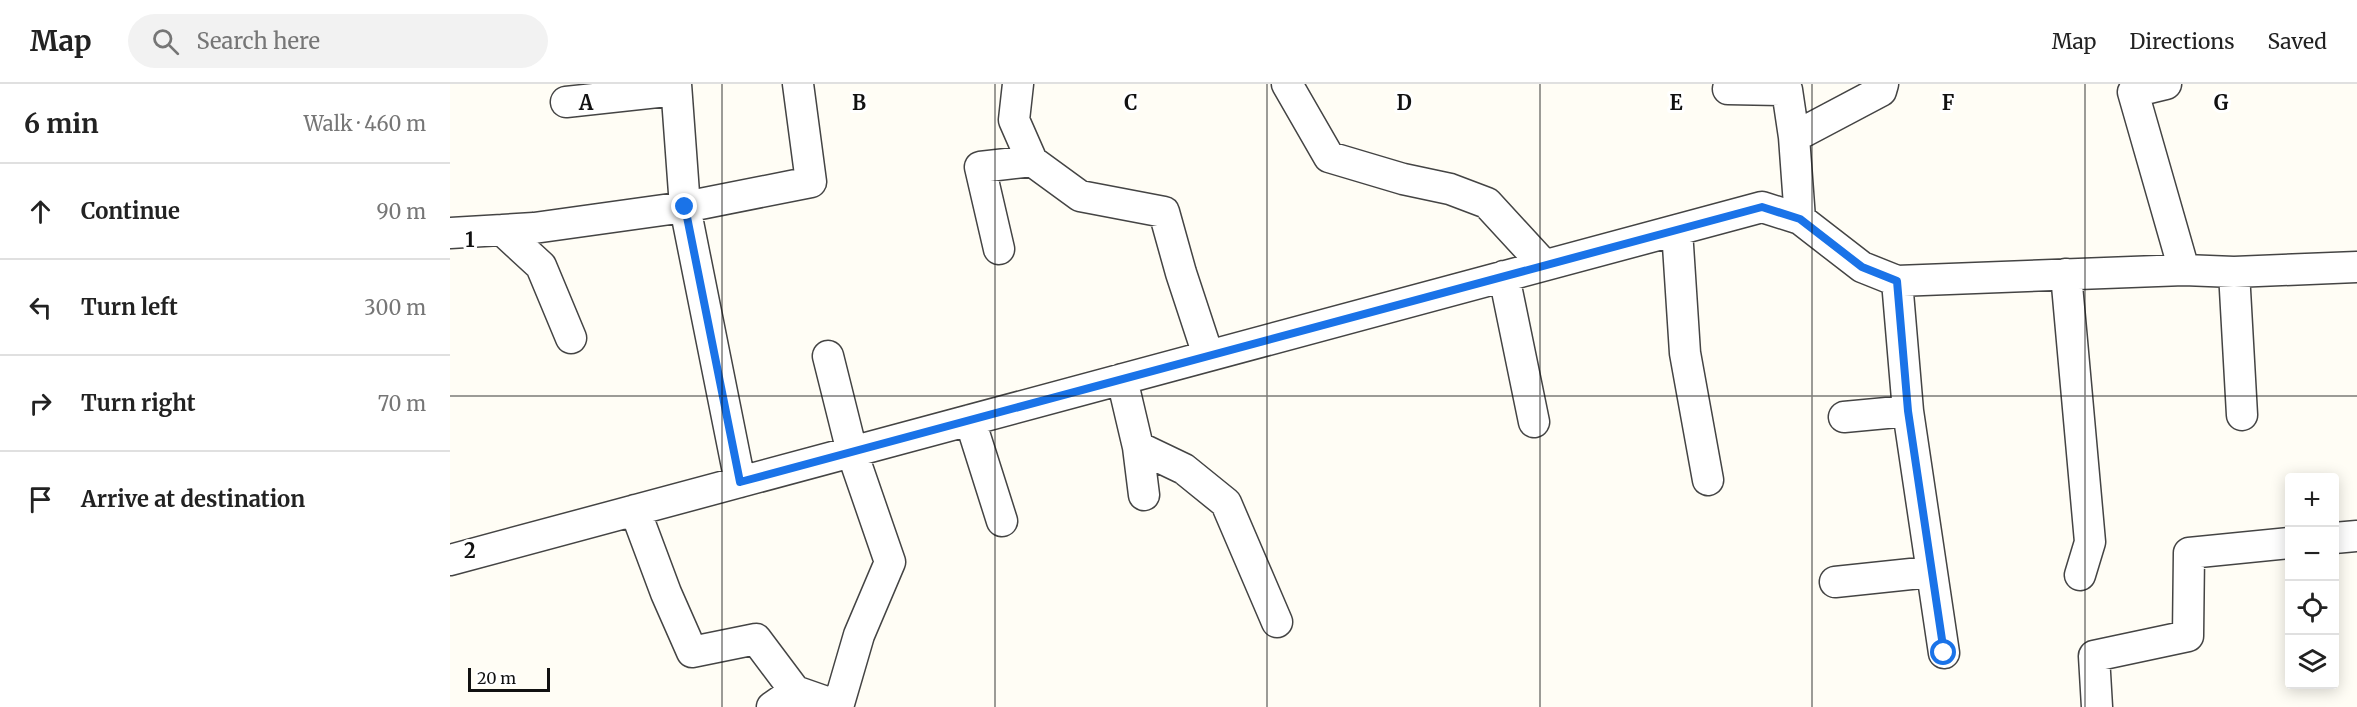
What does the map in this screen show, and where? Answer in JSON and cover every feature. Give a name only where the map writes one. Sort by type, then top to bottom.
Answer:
[{"type":"street","points":[[450,233],[534,228],[685,207],[811,182],[798,84]]},
{"type":"street","points":[[1018,84],[1014,120],[1032,161],[1080,196],[1164,212],[1208,355]]},
{"type":"street","points":[[1287,84],[1329,157],[1403,179],[1450,189],[1487,203],[1544,265]]},
{"type":"street","points":[[1794,137],[1881,91],[1883,84]]},
{"type":"street","points":[[2166,84],[2133,92],[2184,270]]},
{"type":"street","points":[[566,102],[676,87],[685,207],[740,482]]},
{"type":"street","points":[[1728,89],[1787,90],[1794,137],[1800,219]]},
{"type":"street","points":[[999,249],[980,167],[1032,161]]},
{"type":"street","points":[[450,560],[1762,207],[1800,219],[1862,267],[1897,281],[2184,270],[2234,272],[2357,267]]},
{"type":"street","points":[[502,230],[541,266],[571,338]]},
{"type":"street","points":[[1677,230],[1685,353],[1708,480]]},
{"type":"street","points":[[2234,272],[2242,415]]},
{"type":"street","points":[[2066,274],[2090,542],[2080,575]]},
{"type":"street","points":[[1504,276],[1534,422]]},
{"type":"street","points":[[1897,281],[1908,411],[1930,572],[1944,653]]},
{"type":"street","points":[[634,510],[666,594],[692,652],[756,639],[784,699],[838,707],[859,635],[890,562],[852,452],[828,356]]},
{"type":"street","points":[[1122,379],[1138,447],[1144,495]]},
{"type":"street","points":[[1844,417],[1908,411]]},
{"type":"street","points":[[970,420],[1002,520]]},
{"type":"street","points":[[1138,447],[1184,469],[1226,503],[1277,622]]},
{"type":"street","points":[[2339,538],[2357,536]]},
{"type":"street","points":[[2097,707],[2094,656],[2188,636],[2189,553],[2285,543]]},
{"type":"street","points":[[1835,582],[1930,572]]},
{"type":"route","points":[[685,207],[740,482],[1762,207],[1800,219],[1862,267],[1897,281],[1908,411],[1930,572],[1944,653]]}]
